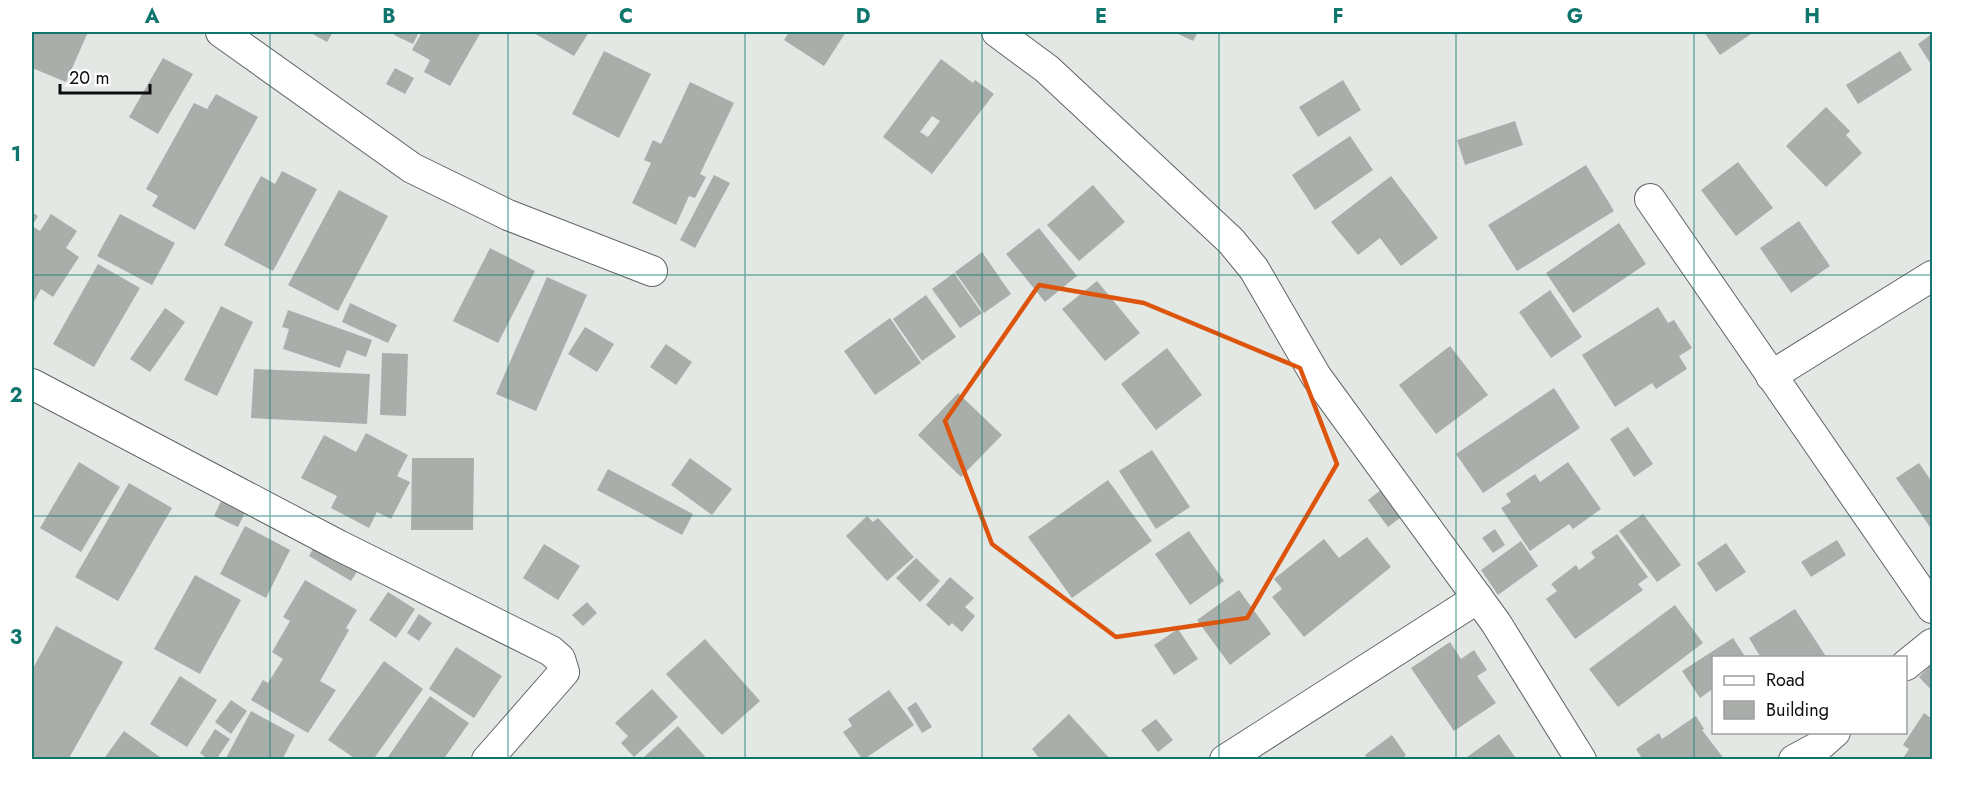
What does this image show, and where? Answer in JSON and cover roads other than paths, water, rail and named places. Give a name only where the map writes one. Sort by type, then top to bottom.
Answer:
[{"type":"street","points":[[221,32],[412,168],[508,215],[652,271]]},
{"type":"street","points":[[997,32],[1047,69],[1231,241],[1254,269],[1316,376],[1478,598],[1533,680],[1581,759]]},
{"type":"street","points":[[1650,199],[1932,608]]},
{"type":"street","points":[[1771,376],[1932,276]]},
{"type":"street","points":[[32,384],[338,545],[551,651],[560,659],[564,672],[487,759]]},
{"type":"street","points":[[1225,759],[1478,598]]},
{"type":"street","points":[[1907,663],[1932,644]]},
{"type":"street","points":[[1794,759],[1818,747],[1832,734]]}]
